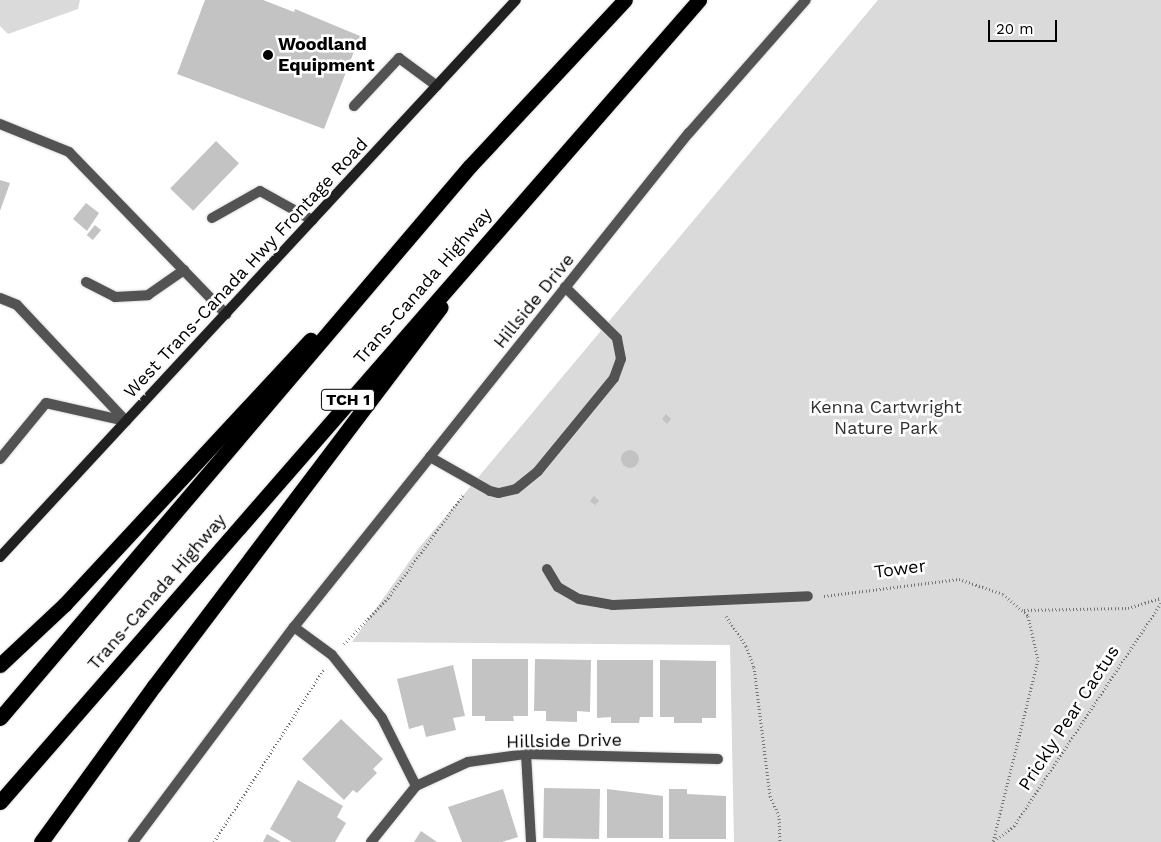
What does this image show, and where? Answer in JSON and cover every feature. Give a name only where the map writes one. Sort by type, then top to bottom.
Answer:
[{"type":"highway","name":"Trans-Canada Highway","points":[[0,718],[470,166],[625,0]]},
{"type":"highway","name":"Trans-Canada Highway","points":[[0,802],[525,197],[699,0]]},
{"type":"highway","points":[[0,665],[64,605],[470,166]]},
{"type":"highway","points":[[40,842],[154,686],[525,197]]},
{"type":"street","name":"West Trans-Canada Hwy Frontage Road","points":[[0,557],[516,0]]},
{"type":"street","name":"Hillside Drive","points":[[133,842],[294,627],[689,133],[806,0]]},
{"type":"street","points":[[354,106],[399,58],[437,86]]},
{"type":"street","points":[[0,124],[69,152],[226,314]]},
{"type":"street","points":[[212,218],[260,191],[312,220]]},
{"type":"street","points":[[86,282],[115,297],[148,294],[184,270]]},
{"type":"street","points":[[430,457],[490,491],[500,493],[516,489],[538,471],[614,378],[621,359],[617,338],[566,287]]},
{"type":"street","points":[[0,298],[17,305],[126,421]]},
{"type":"street","points":[[0,459],[46,404],[126,421]]},
{"type":"street","points":[[547,569],[558,587],[579,599],[615,606],[808,596]]},
{"type":"street","points":[[294,627],[332,655],[382,718],[416,786]]},
{"type":"street","points":[[526,754],[531,842]]},
{"type":"street","name":"Hillside Drive","points":[[371,842],[416,786],[468,762],[526,754],[718,759]]},
{"type":"path","name":"Tower","points":[[808,596],[959,579],[1003,594],[1024,610],[1032,622],[1038,660],[993,842]]},
{"type":"path","points":[[1024,610],[1128,608],[1161,598]]},
{"type":"path","points":[[702,602],[726,617],[751,657],[770,796],[780,824],[780,842]]},
{"type":"path","name":"Prickly Pear Cactus","points":[[993,842],[1014,826],[1161,603]]},
{"type":"green space","points":[[0,0],[80,0],[78,9],[8,34],[0,26]]},
{"type":"green space","name":"Kenna Cartwright Nature Park","points":[[878,0],[1161,0],[1161,842],[734,842],[730,645],[352,642],[419,548]]},
{"type":"building","name":"Woodland Equipment","points":[[205,0],[263,0],[294,12],[295,9],[360,36],[324,129],[177,74]]},
{"type":"building","points":[[216,141],[239,163],[193,211],[170,188]]},
{"type":"building","points":[[0,180],[10,183],[0,211]]},
{"type":"building","points":[[86,203],[99,213],[87,231],[73,219]]},
{"type":"building","points":[[95,225],[101,230],[93,240],[87,235]]},
{"type":"building","points":[[666,414],[671,419],[667,424],[662,419]]},
{"type":"building","points":[[626,450],[634,450],[639,455],[637,466],[626,468],[621,463],[621,455]]},
{"type":"building","points":[[594,496],[599,501],[595,505],[590,501]]},
{"type":"building","points":[[472,659],[528,659],[528,716],[513,716],[514,721],[485,721],[485,716],[472,716]]},
{"type":"building","points":[[535,659],[591,660],[590,712],[577,711],[577,722],[546,721],[546,711],[534,711]]},
{"type":"building","points":[[597,660],[653,660],[653,717],[640,717],[639,723],[611,723],[611,717],[597,718]]},
{"type":"building","points":[[660,660],[716,661],[716,718],[702,718],[702,723],[674,723],[674,717],[660,717]]},
{"type":"building","points":[[453,665],[465,716],[453,718],[456,730],[426,737],[423,725],[409,729],[397,679]]},
{"type":"building","points":[[341,719],[383,759],[373,769],[377,773],[357,793],[353,790],[344,800],[302,759]]},
{"type":"building","points":[[298,780],[343,806],[337,817],[346,823],[335,842],[292,842],[270,829]]},
{"type":"building","points":[[544,788],[600,789],[599,839],[543,838]]},
{"type":"building","points":[[503,789],[518,837],[502,842],[462,842],[448,807]]},
{"type":"building","points":[[607,789],[663,796],[663,838],[607,838]]},
{"type":"building","points":[[669,789],[687,789],[687,794],[726,796],[726,839],[669,839]]},
{"type":"building","points":[[421,831],[437,842],[414,842]]},
{"type":"building","points":[[267,834],[281,842],[263,842]]},
{"type":"place","name":"Woodland Equipment","points":[[268,55]]}]
